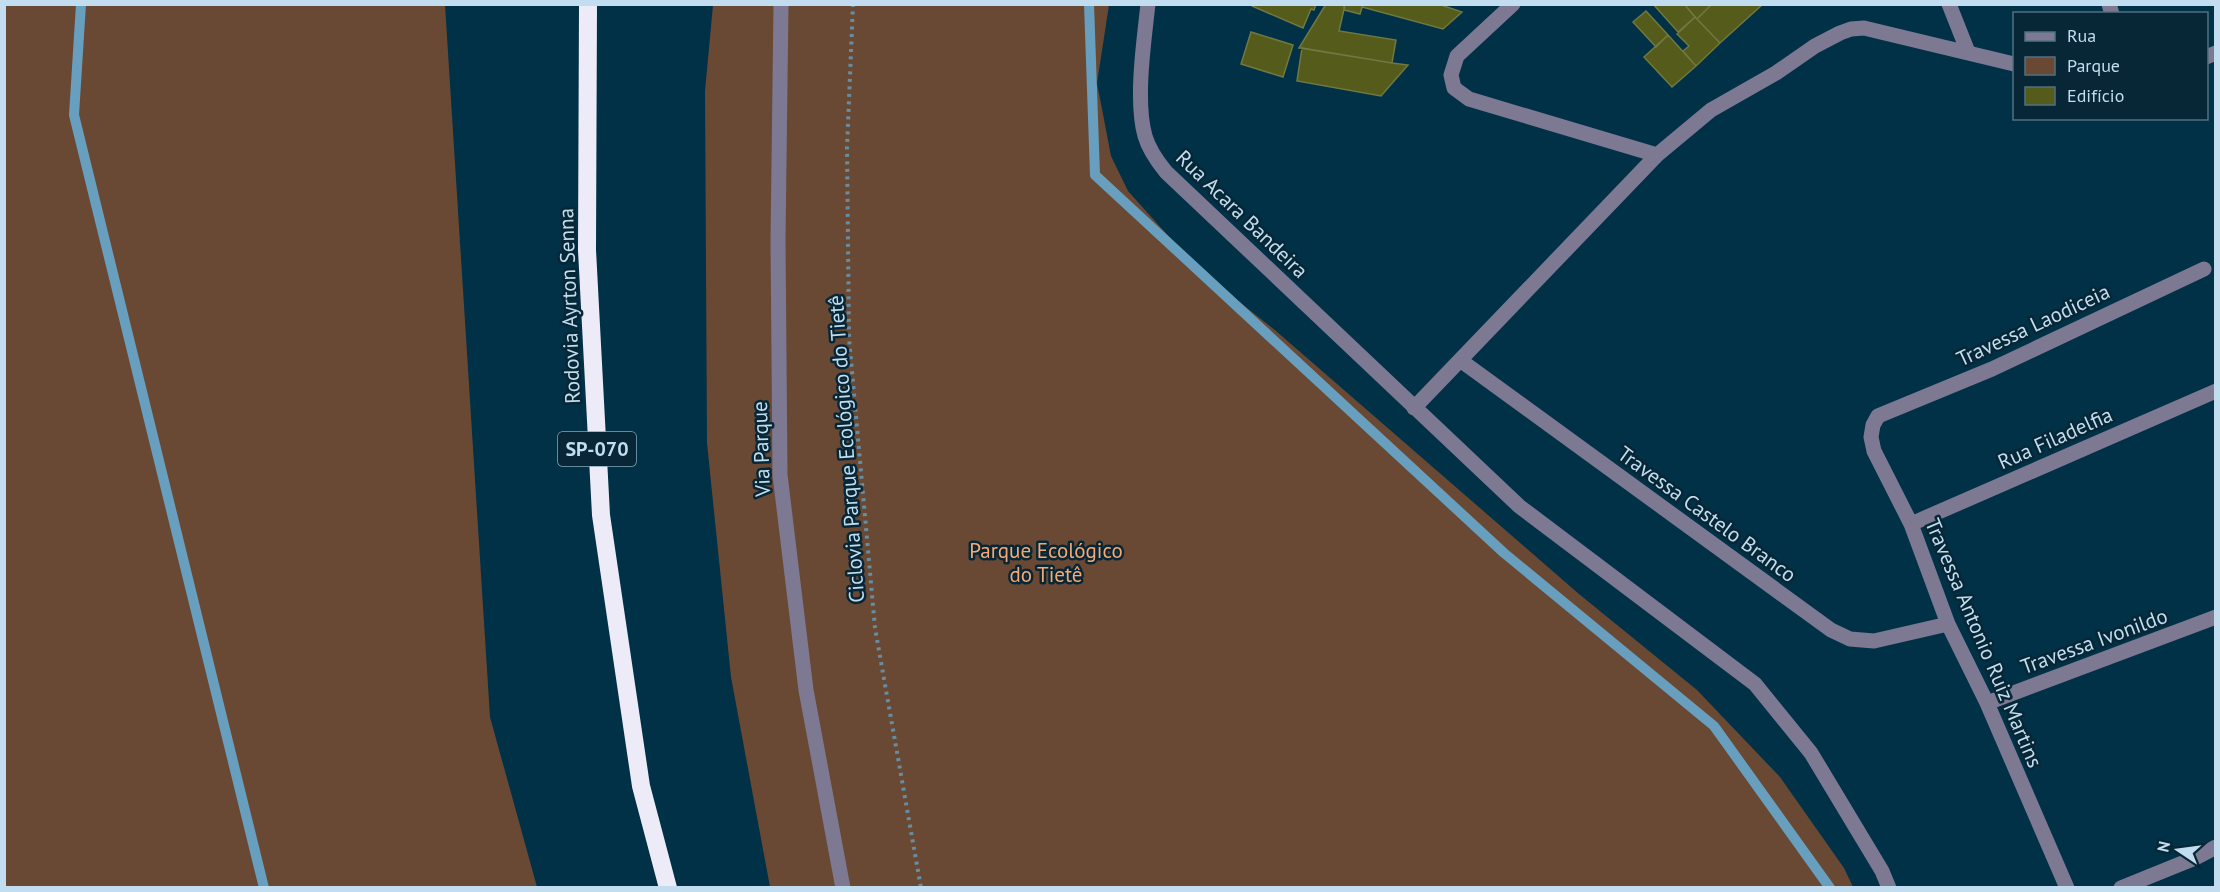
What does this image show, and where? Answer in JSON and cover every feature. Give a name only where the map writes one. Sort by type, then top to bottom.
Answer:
[{"type":"highway","name":"Rodovia Ayrton Senna","points":[[588,4],[587,250],[601,515],[641,786],[668,888]]},
{"type":"street","name":"Via Parque","points":[[781,4],[778,240],[780,475],[806,690],[843,888]]},
{"type":"street","name":"Rua Acara Bandeira","points":[[1148,4],[1142,81],[1144,135],[1154,157],[1166,172],[1519,506],[1755,684],[1811,753],[1882,871],[1889,888]]},
{"type":"street","points":[[1513,4],[1457,56],[1451,75],[1454,87],[1469,99],[1658,154]]},
{"type":"street","points":[[1949,4],[1968,52]]},
{"type":"street","points":[[1414,408],[1658,154],[1711,110],[1776,73],[1815,46],[1840,33],[1864,28],[2013,64]]},
{"type":"street","name":"Travessa Laodiceia","points":[[1878,416],[1992,369],[2204,269]]},
{"type":"street","name":"Travessa Castelo Branco","points":[[1460,360],[1831,630],[1850,639],[1874,640],[1948,624]]},
{"type":"street","name":"Rua Filadelfia","points":[[1911,524],[2216,391]]},
{"type":"street","name":"Travessa Antonio Ruiz Martins","points":[[1878,416],[1873,425],[1871,437],[1874,451],[1911,524],[1948,624],[1987,703],[2067,888]]},
{"type":"street","name":"Travessa Ivonildo","points":[[1987,703],[2216,616]]},
{"type":"street","points":[[2121,888],[2216,847]]},
{"type":"path","name":"Ciclovia Parque Ecológico do Tietê","points":[[853,4],[846,147],[849,338],[874,628],[921,888]]},
{"type":"green space","points":[[5,4],[445,5],[490,717],[537,887],[5,887]]},
{"type":"green space","name":"Parque Ecológico do Tietê","points":[[713,5],[1109,5],[1097,83],[1111,156],[1128,191],[1198,269],[1276,331],[1579,594],[1697,690],[1780,777],[1844,868],[1853,887],[770,887],[731,677],[707,443],[705,91]]},
{"type":"building","points":[[1252,4],[1316,4],[1314,10],[1311,9],[1303,28],[1252,6]]},
{"type":"building","points":[[1326,4],[1345,5],[1339,31],[1396,40],[1392,63],[1299,48]]},
{"type":"building","points":[[1344,4],[1363,4],[1360,14],[1344,10]]},
{"type":"building","points":[[1363,4],[1438,4],[1462,12],[1443,29],[1362,7]]},
{"type":"building","points":[[1653,4],[1684,4],[1695,17],[1678,32]]},
{"type":"building","points":[[1684,4],[1712,4],[1697,19]]},
{"type":"building","points":[[1712,4],[1762,5],[1720,43],[1697,19]]},
{"type":"building","points":[[1646,11],[1668,35],[1656,47],[1633,22]]},
{"type":"building","points":[[1695,17],[1720,43],[1696,66],[1683,51],[1689,46],[1677,34]]},
{"type":"building","points":[[1251,32],[1293,45],[1283,77],[1241,64]]},
{"type":"building","points":[[1668,35],[1696,66],[1672,87],[1644,57]]},
{"type":"building","points":[[1302,48],[1408,65],[1381,96],[1297,81]]},
{"type":"waterway","points":[[81,4],[74,115],[264,888]]},
{"type":"waterway","points":[[1089,4],[1095,175],[1504,553],[1714,726],[1830,888]]}]
